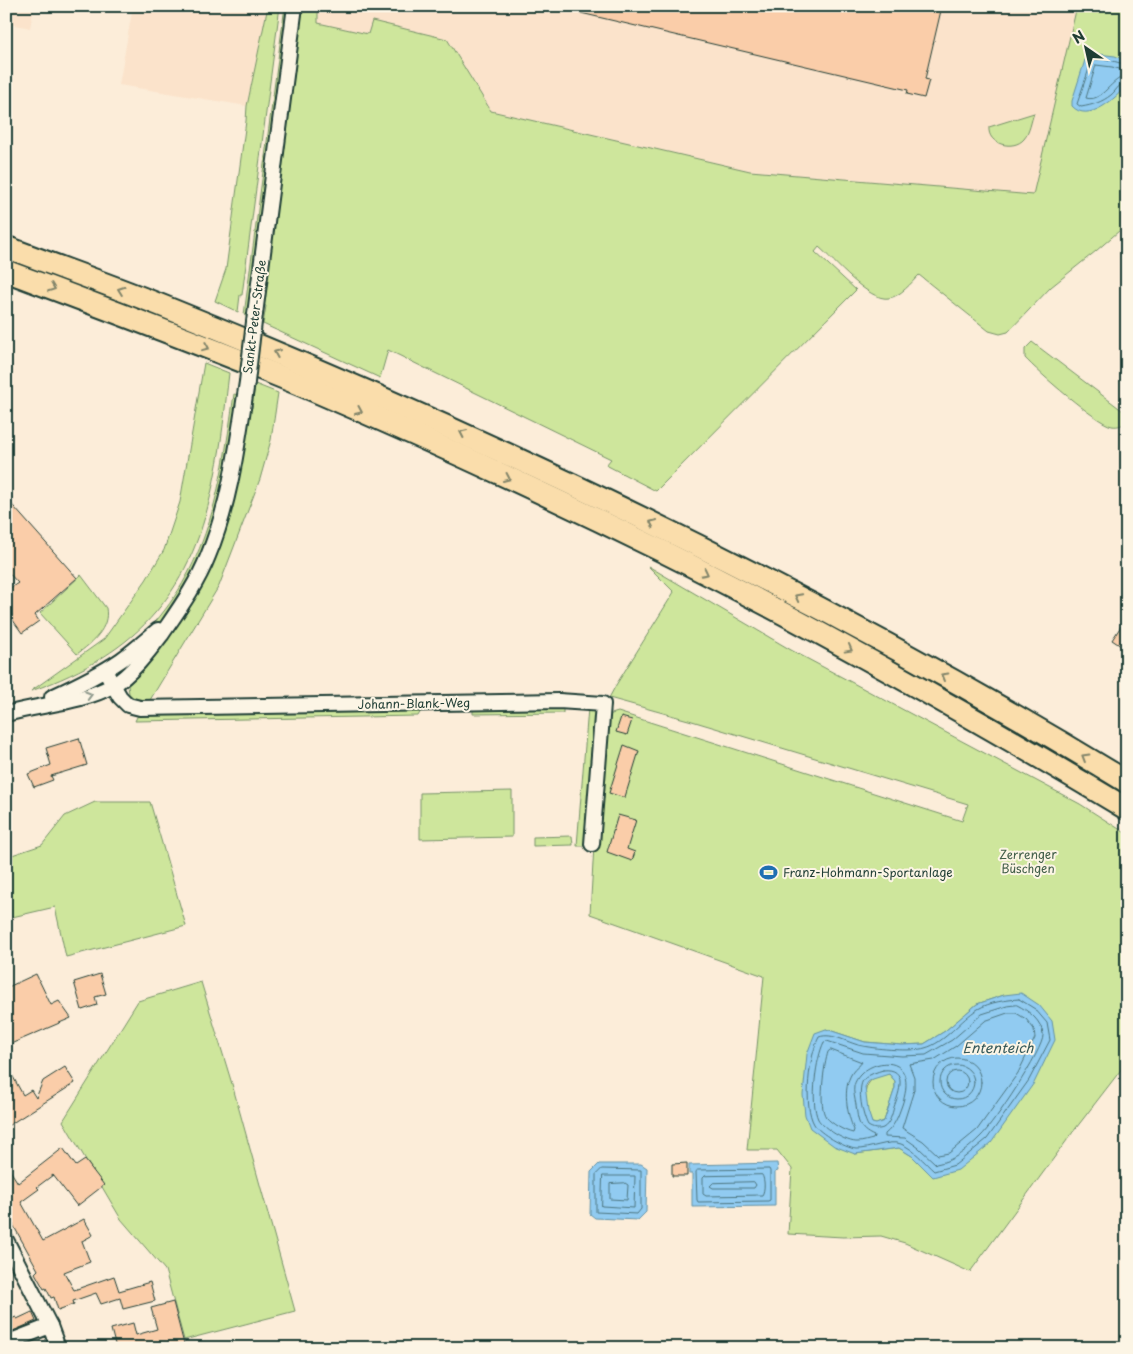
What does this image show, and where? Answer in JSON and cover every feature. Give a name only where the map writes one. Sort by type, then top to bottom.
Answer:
[{"type":"highway","points":[[6,247],[167,307],[322,371],[455,429],[664,528],[874,636],[1080,753],[1127,782]]},
{"type":"highway","points":[[6,271],[161,329],[314,391],[445,449],[662,551],[797,620],[951,705],[1127,809]]},
{"type":"street","name":"Sankt-Peter-Straße","points":[[6,714],[93,695],[114,685],[134,668],[152,648],[192,589],[208,556],[222,515],[230,482],[247,382],[296,6]]},
{"type":"street","name":"Sankt-Peter-Straße","points":[[28,708],[82,684],[105,671],[174,616]]},
{"type":"street","name":"Johann-Blank-Weg","points":[[105,671],[120,697],[128,705],[140,708],[558,702],[602,704],[592,844]]},
{"type":"street","points":[[6,1240],[50,1326],[58,1348]]},
{"type":"street","points":[[6,1343],[50,1326]]},
{"type":"shaded area","points":[[6,6],[34,6],[30,28],[6,23]]},
{"type":"shaded area","points":[[133,6],[268,6],[247,106],[119,85]]},
{"type":"shaded area","points":[[319,6],[1127,6],[1033,195],[750,171],[491,111],[447,39],[372,22],[368,34],[317,23]]},
{"type":"green space","points":[[268,6],[280,6],[242,295],[240,295],[238,312],[215,301],[226,269],[247,106]]},
{"type":"green space","points":[[285,6],[289,6],[248,317],[244,315]]},
{"type":"green space","points":[[303,6],[318,6],[318,23],[368,34],[372,21],[447,39],[491,111],[750,171],[1033,195],[1077,6],[1127,6],[1127,224],[1051,287],[1008,332],[1000,334],[989,331],[919,275],[898,295],[889,298],[872,294],[852,279],[819,247],[815,252],[856,290],[656,491],[606,465],[611,459],[388,350],[380,378],[263,324]]},
{"type":"green space","points":[[1034,113],[1028,133],[1020,143],[1014,145],[1002,144],[992,138],[989,127]]},
{"type":"green space","points":[[1032,342],[1127,414],[1127,422],[1116,426],[1104,423],[1067,396],[1025,358],[1025,349]]},
{"type":"green space","points":[[204,363],[229,373],[223,424],[215,475],[205,516],[192,552],[176,584],[156,612],[132,636],[103,657],[70,675],[31,691],[104,639],[146,580],[164,550],[180,502]]},
{"type":"green space","points":[[255,384],[278,393],[271,440],[260,479],[219,586],[150,700],[137,700],[129,694],[128,685],[130,679],[156,652],[186,614],[210,571],[220,547],[230,513],[246,439]]},
{"type":"green space","points":[[234,394],[238,395],[231,450],[226,478],[211,532],[188,583],[163,620],[157,626],[149,629],[170,603],[186,577],[200,548],[218,489]]},
{"type":"green space","name":"Zerrenger Büschgen","points":[[648,566],[791,650],[1080,804],[1127,834],[1127,1062],[970,1272],[905,1243],[881,1236],[843,1237],[788,1234],[792,1169],[777,1150],[747,1150],[764,976],[590,914],[594,846],[577,846],[588,708],[605,716],[618,712],[962,821],[968,804],[609,698],[674,592]],"holes":[[[1004,995],[933,1177],[912,1156],[899,1148],[855,1154],[826,1029],[865,1042],[902,1045],[924,1044],[945,1031],[977,1004]]]},
{"type":"green space","points":[[81,575],[106,608],[107,615],[99,634],[77,654],[40,613]]},
{"type":"green space","points":[[563,707],[563,713],[473,714],[473,708]]},
{"type":"green space","points":[[422,709],[418,716],[135,721],[142,712]]},
{"type":"green space","points":[[512,791],[512,837],[420,839],[420,793]]},
{"type":"green space","points":[[95,802],[150,802],[186,926],[66,957],[55,907],[8,918],[6,912],[6,857],[42,845],[65,816]]},
{"type":"green space","points":[[572,836],[573,845],[533,846],[533,837]]},
{"type":"green space","points":[[201,982],[232,1084],[295,1311],[184,1340],[165,1270],[121,1219],[63,1121],[138,1001]]},
{"type":"green space","points":[[889,1074],[895,1081],[895,1088],[884,1121],[876,1124],[872,1123],[865,1099],[868,1085],[872,1079]]},
{"type":"water","points":[[1089,55],[1115,56],[1127,61],[1127,85],[1109,102],[1094,111],[1079,111],[1072,106],[1072,101],[1085,60]]},
{"type":"water","name":"Ententeich","points":[[1021,993],[1039,1005],[1052,1021],[1055,1040],[1034,1083],[991,1143],[958,1170],[933,1177],[912,1156],[899,1148],[855,1154],[834,1146],[810,1128],[805,1115],[803,1095],[807,1054],[815,1033],[826,1029],[865,1042],[902,1045],[924,1044],[945,1031],[977,1004],[1004,995]],"holes":[[[889,1074],[895,1081],[895,1088],[884,1121],[876,1124],[872,1123],[868,1111],[865,1087],[873,1079]]]},
{"type":"water","points":[[777,1163],[778,1171],[775,1172],[775,1206],[692,1207],[692,1174],[689,1174],[689,1165]]},
{"type":"water","points":[[599,1164],[641,1164],[647,1168],[646,1212],[638,1220],[595,1218],[590,1214],[591,1172]]},
{"type":"building","points":[[569,6],[942,6],[925,79],[929,80],[924,98],[907,94],[908,90],[568,10]]},
{"type":"building","points":[[6,498],[77,578],[35,615],[39,621],[22,633],[10,616],[12,615],[6,606],[6,591],[18,583],[6,570]]},
{"type":"building","points":[[1127,617],[1127,650],[1112,640]]},
{"type":"building","points":[[621,717],[632,720],[627,735],[616,732]]},
{"type":"building","points":[[79,738],[87,765],[51,776],[53,780],[34,787],[28,774],[51,765],[46,748]]},
{"type":"building","points":[[624,745],[639,751],[625,797],[622,797],[609,793]]},
{"type":"building","points":[[618,815],[636,820],[627,849],[635,852],[632,861],[607,852]]},
{"type":"building","points":[[36,974],[51,1005],[59,1001],[71,1018],[6,1046],[6,988]]},
{"type":"building","points":[[100,974],[106,994],[95,997],[97,1005],[82,1010],[74,982]]},
{"type":"building","points":[[6,1064],[23,1095],[31,1090],[36,1098],[43,1081],[65,1067],[75,1083],[6,1127]]},
{"type":"building","points":[[63,1148],[76,1166],[85,1160],[104,1185],[77,1206],[53,1175],[37,1187],[39,1189],[21,1202],[43,1241],[84,1219],[93,1235],[82,1241],[90,1262],[64,1272],[74,1290],[114,1276],[119,1291],[150,1282],[155,1301],[123,1309],[120,1298],[101,1304],[96,1293],[73,1301],[74,1304],[58,1310],[54,1297],[51,1298],[46,1288],[44,1289],[35,1273],[38,1270],[6,1212],[6,1164],[18,1183]]},
{"type":"building","points":[[687,1163],[687,1176],[672,1176],[672,1164]]},
{"type":"building","points":[[173,1302],[185,1348],[116,1348],[111,1329],[133,1323],[136,1335],[157,1329],[151,1308]]},
{"type":"building","points":[[32,1312],[36,1321],[6,1334],[6,1321],[16,1317],[17,1319]]},
{"type":"place","name":"Franz-Hohmann-Sportanlage","points":[[769,873]]}]
